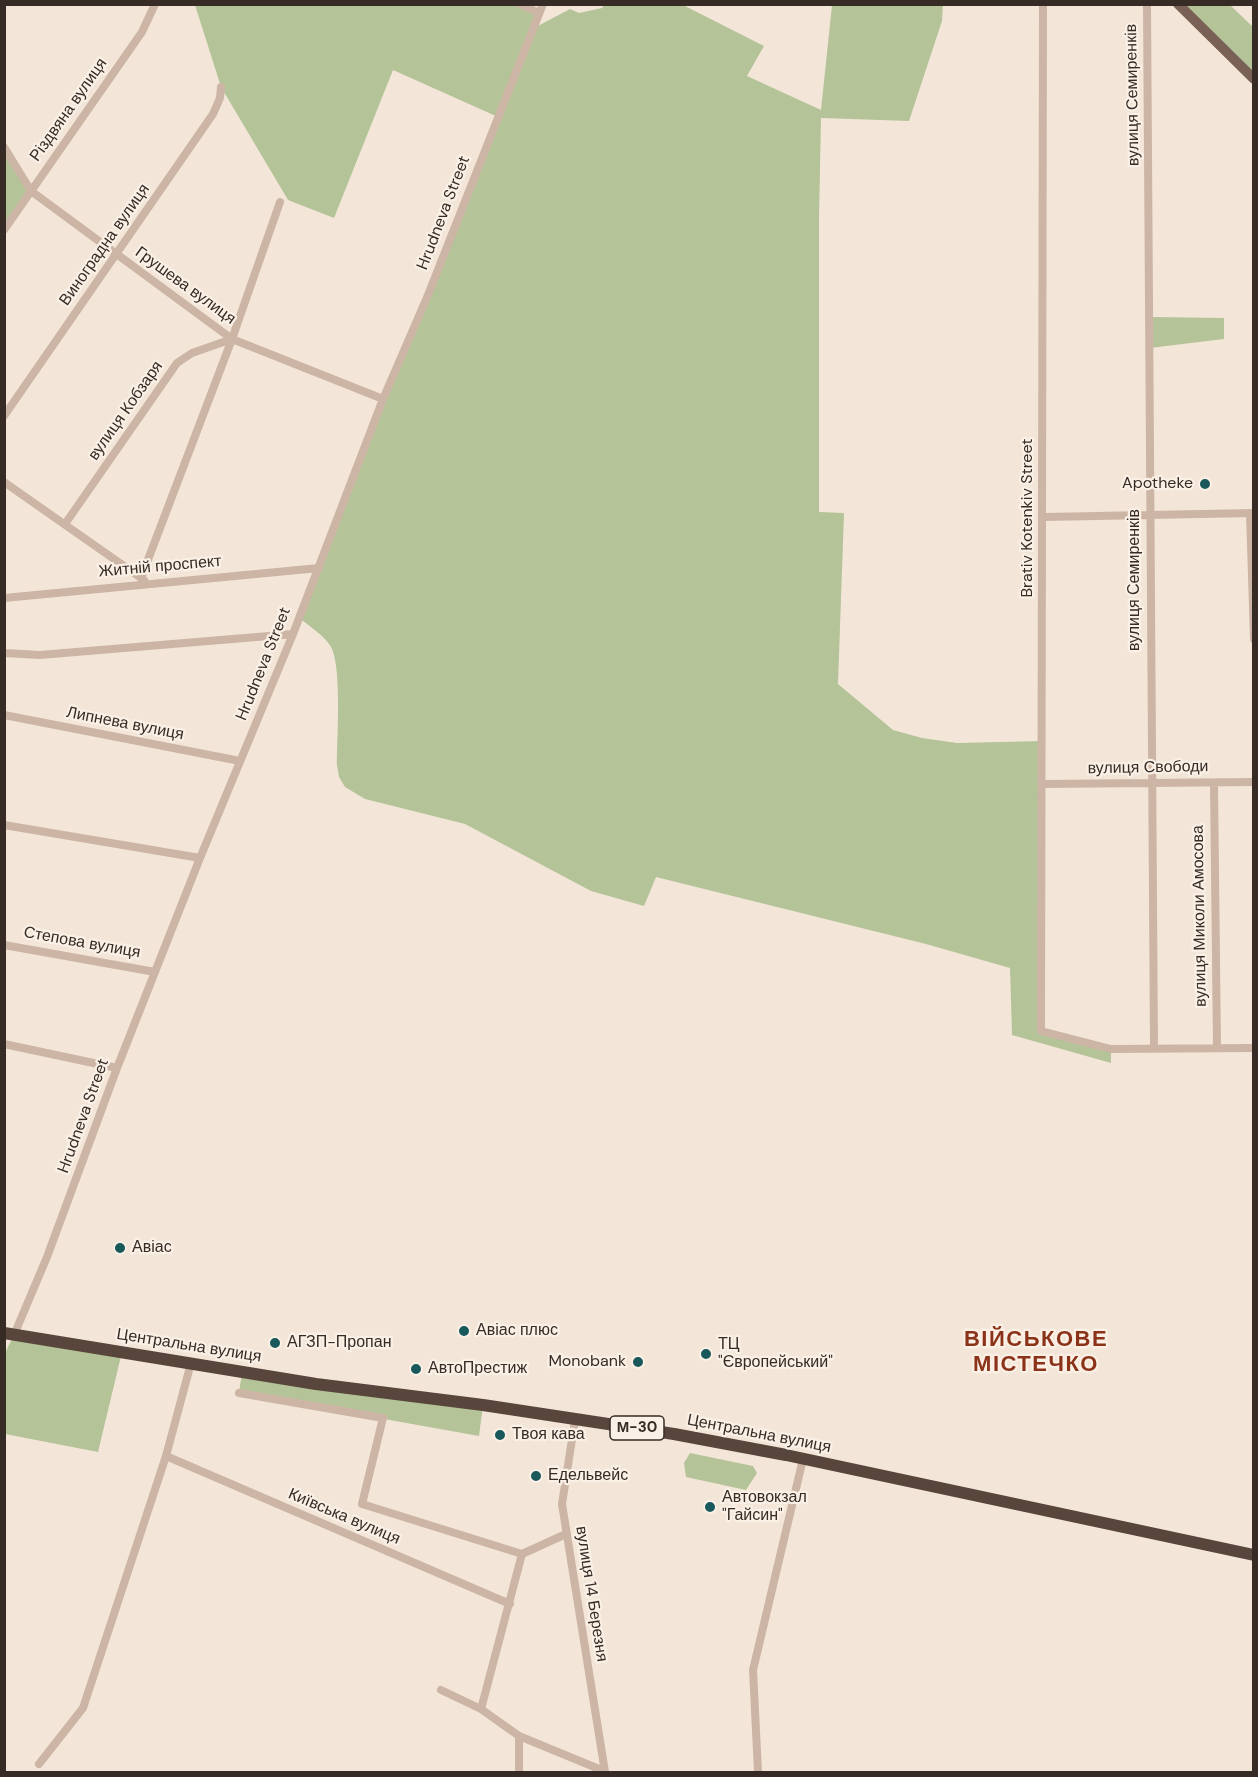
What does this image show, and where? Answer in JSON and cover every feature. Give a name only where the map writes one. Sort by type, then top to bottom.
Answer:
[{"type":"highway","name":"Центральна вулиця","points":[[9,1334],[316,1384],[483,1405],[674,1434],[803,1459],[1254,1555]]},
{"type":"main road","points":[[1178,4],[1254,79]]},
{"type":"street","name":"Різдвяна вулиця","points":[[4,230],[142,32],[155,4]]},
{"type":"street","points":[[520,4],[541,9]]},
{"type":"street","name":"Brativ Kotenkiv Street","points":[[1043,4],[1044,517],[1041,1031],[1111,1049],[1154,1048]]},
{"type":"street","name":"вулиця Семиренків","points":[[1147,4],[1150,306],[1150,783],[1154,1048]]},
{"type":"street","name":"Hrudneva Street","points":[[9,1334],[47,1257],[117,1068],[200,858],[319,568],[383,399],[428,295],[541,9]]},
{"type":"street","name":"Виноградна вулиця","points":[[4,416],[213,114],[220,98],[221,87]]},
{"type":"street","name":"Грушева вулиця","points":[[4,147],[31,191],[232,339],[383,399]]},
{"type":"street","points":[[4,482],[144,580],[280,202]]},
{"type":"street","name":"вулиця Кобзаря","points":[[66,524],[177,363],[192,353],[232,339]]},
{"type":"street","points":[[1044,517],[1252,513],[1254,639]]},
{"type":"street","name":"Житній проспект","points":[[4,598],[144,580],[319,568]]},
{"type":"street","points":[[4,653],[40,655],[292,634]]},
{"type":"street","name":"Липнева вулиця","points":[[4,715],[240,761]]},
{"type":"street","name":"вулиця Свободи","points":[[1043,784],[1254,782]]},
{"type":"street","name":"вулиця Миколи Амосова","points":[[1214,783],[1217,1048]]},
{"type":"street","points":[[4,825],[200,858]]},
{"type":"street","name":"Степова вулиця","points":[[4,945],[155,972]]},
{"type":"street","points":[[4,1044],[117,1068]]},
{"type":"street","points":[[1154,1048],[1254,1048]]},
{"type":"street","points":[[39,1764],[83,1708],[166,1456],[190,1363]]},
{"type":"street","points":[[239,1393],[383,1418],[362,1504],[522,1554],[566,1534]]},
{"type":"street","name":"вулиця 14 Березня","points":[[575,1420],[562,1504],[604,1772]]},
{"type":"street","name":"Київська вулиця","points":[[166,1456],[510,1604]]},
{"type":"street","points":[[758,1773],[753,1670],[803,1459]]},
{"type":"street","points":[[481,1709],[522,1554]]},
{"type":"street","points":[[441,1690],[481,1709],[519,1736],[604,1772]]},
{"type":"street","points":[[519,1736],[519,1773]]},
{"type":"green space","points":[[195,5],[520,5],[539,13],[534,28],[570,9],[579,13],[602,8],[604,5],[683,5],[764,46],[747,76],[821,110],[832,5],[943,5],[942,21],[909,121],[821,118],[819,512],[844,513],[838,684],[893,730],[922,738],[957,743],[1043,741],[1042,1031],[1111,1049],[1111,1063],[1012,1035],[1010,968],[926,944],[656,877],[644,906],[591,891],[465,824],[365,799],[345,787],[339,777],[337,765],[338,686],[334,657],[325,639],[299,618],[498,117],[393,70],[334,218],[288,200],[221,87]]},
{"type":"green space","points":[[1178,5],[1230,5],[1253,27],[1253,79]]},
{"type":"green space","points":[[5,147],[31,191],[5,230]]},
{"type":"green space","points":[[1151,317],[1224,318],[1224,339],[1150,348]]},
{"type":"green space","points":[[14,1335],[122,1352],[98,1452],[5,1434],[4,1355]]},
{"type":"green space","points":[[242,1372],[483,1405],[479,1436],[239,1393]]},
{"type":"green space","points":[[690,1453],[753,1466],[757,1473],[746,1490],[686,1477],[684,1463]]},
{"type":"place","name":"Apotheke","points":[[1205,484]]},
{"type":"place","name":"Авіас","points":[[120,1248]]},
{"type":"place","name":"Авіас плюс","points":[[464,1331]]},
{"type":"place","name":"АГЗП-Пропан","points":[[275,1343]]},
{"type":"place","name":"ТЦ \"Європейський\"","points":[[706,1354]]},
{"type":"place","name":"Monobank","points":[[638,1362]]},
{"type":"place","name":"АвтоПрестиж","points":[[416,1369]]},
{"type":"place","name":"Твоя кава","points":[[500,1435]]},
{"type":"place","name":"Едельвейс","points":[[536,1476]]},
{"type":"place","name":"Автовокзал \"Гайсин\"","points":[[710,1507]]},
{"type":"district","name":"ВІЙСЬКОВЕ МІСТЕЧКО","points":[[1036,1352]]}]
